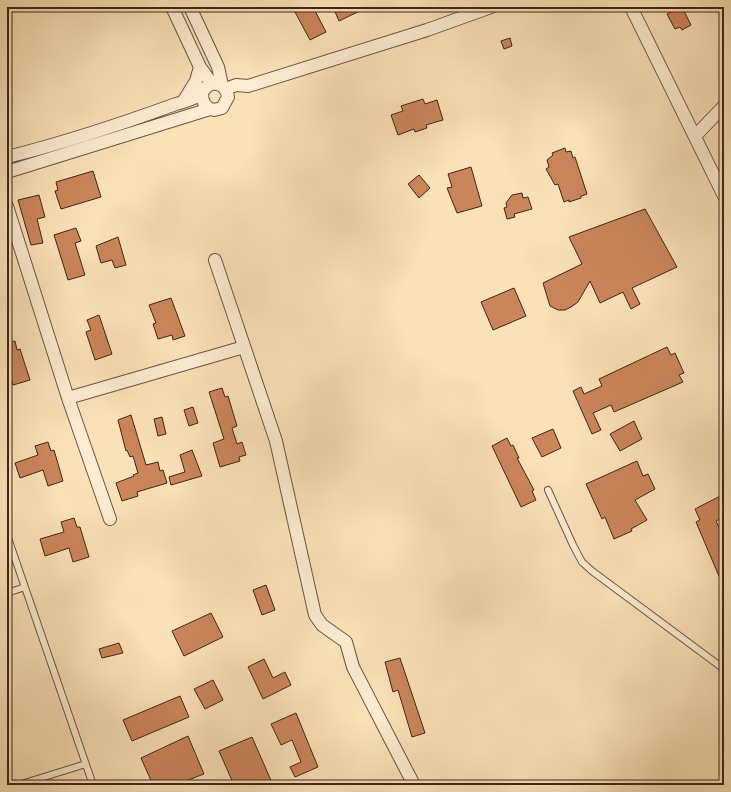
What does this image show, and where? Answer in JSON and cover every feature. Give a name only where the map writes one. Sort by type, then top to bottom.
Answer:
[{"type":"street","points":[[172,7],[200,67],[220,86],[228,97],[227,102]]},
{"type":"street","points":[[190,7],[218,67],[220,86]]},
{"type":"street","points":[[7,157],[122,124],[183,102],[202,93],[204,89],[220,86],[248,86],[427,30],[490,7]]},
{"type":"street","points":[[631,7],[724,196]]},
{"type":"street","points":[[183,102],[196,80],[200,67]]},
{"type":"street","points":[[7,172],[210,109],[218,110],[227,102],[239,95],[248,86]]},
{"type":"street","points":[[202,93],[202,100],[210,109]]},
{"type":"street","points":[[694,136],[724,106]]},
{"type":"street","points":[[7,206],[68,398],[110,519]]},
{"type":"street","points":[[215,260],[276,440],[315,615],[322,625],[346,642],[353,667],[414,785]]},
{"type":"street","points":[[68,398],[244,347]]},
{"type":"lane","points":[[548,490],[582,562],[592,571],[724,668]]},
{"type":"lane","points":[[7,535],[93,785]]},
{"type":"lane","points":[[7,593],[25,587]]},
{"type":"lane","points":[[18,785],[86,764]]},
{"type":"building","points":[[306,7],[313,7],[326,32],[310,40],[295,12]]},
{"type":"building","points":[[333,7],[368,7],[339,21]]},
{"type":"building","points":[[679,7],[682,7],[691,25],[682,30],[680,27],[675,29],[667,14]]},
{"type":"building","points":[[510,38],[512,46],[504,49],[501,41]]},
{"type":"building","points":[[423,99],[425,104],[437,100],[443,120],[426,125],[427,128],[415,132],[414,129],[398,135],[391,115],[403,111],[401,106]]},
{"type":"building","points":[[565,148],[566,152],[571,151],[573,158],[575,157],[587,194],[581,196],[581,198],[569,202],[569,200],[564,202],[558,184],[555,185],[546,169],[549,167],[547,160],[553,155],[552,153]]},
{"type":"building","points":[[471,167],[482,206],[457,213],[447,188],[452,187],[448,174]]},
{"type":"building","points":[[93,171],[101,197],[61,209],[55,191],[58,190],[56,182]]},
{"type":"building","points":[[419,175],[430,188],[419,198],[408,184]]},
{"type":"building","points":[[522,193],[523,198],[528,197],[532,209],[514,214],[515,217],[507,219],[504,208],[507,207],[506,203],[512,195]]},
{"type":"building","points":[[39,195],[45,217],[37,219],[43,243],[31,245],[18,200]]},
{"type":"building","points":[[645,209],[677,267],[632,288],[640,304],[631,309],[623,292],[600,303],[590,281],[578,302],[571,307],[565,310],[558,310],[550,306],[543,283],[582,264],[569,237]]},
{"type":"building","points":[[76,228],[81,241],[75,243],[85,275],[68,280],[54,235]]},
{"type":"building","points":[[118,237],[126,265],[115,268],[112,260],[101,263],[96,246]]},
{"type":"building","points":[[514,288],[526,316],[493,330],[481,302]]},
{"type":"building","points":[[171,298],[185,336],[173,340],[172,335],[158,339],[153,324],[156,323],[149,305]]},
{"type":"building","points":[[99,315],[112,354],[95,360],[86,332],[91,330],[87,320]]},
{"type":"building","points":[[15,341],[17,350],[20,349],[30,380],[13,385],[7,366],[7,343]]},
{"type":"building","points":[[667,347],[671,355],[675,353],[684,373],[679,375],[683,382],[614,412],[611,405],[593,413],[601,430],[592,434],[573,391],[581,387],[584,394],[602,386],[599,379]]},
{"type":"building","points":[[222,388],[225,397],[228,396],[237,426],[232,428],[237,444],[242,442],[246,455],[239,457],[240,461],[220,467],[213,443],[224,439],[209,392]]},
{"type":"building","points":[[193,407],[198,423],[189,426],[184,410]]},
{"type":"building","points":[[131,415],[146,465],[158,462],[160,471],[163,470],[167,483],[137,492],[138,496],[122,501],[116,483],[138,473],[133,456],[130,457],[127,450],[126,451],[118,420]]},
{"type":"building","points":[[162,417],[166,434],[158,436],[154,419]]},
{"type":"building","points":[[634,421],[642,439],[620,451],[610,434]]},
{"type":"building","points":[[553,429],[561,448],[542,457],[532,438]]},
{"type":"building","points":[[507,438],[511,446],[513,445],[519,458],[517,458],[534,490],[532,491],[536,500],[521,507],[492,446]]},
{"type":"building","points":[[48,442],[51,451],[54,450],[63,481],[48,486],[43,470],[20,478],[15,463],[38,455],[35,446]]},
{"type":"building","points":[[192,450],[202,476],[171,485],[169,477],[185,472],[180,455]]},
{"type":"building","points":[[637,461],[643,476],[648,474],[655,489],[635,500],[647,520],[631,529],[632,531],[614,539],[605,517],[602,519],[586,484]]},
{"type":"building","points":[[724,494],[724,517],[716,521],[724,538],[724,588],[696,522],[700,520],[695,509]]},
{"type":"building","points":[[74,518],[77,527],[80,527],[89,557],[73,562],[69,548],[45,556],[40,539],[64,532],[61,522]]},
{"type":"building","points":[[266,585],[275,610],[262,615],[253,590]]},
{"type":"building","points":[[211,613],[223,637],[184,656],[172,631]]},
{"type":"building","points":[[119,643],[123,653],[102,658],[99,649]]},
{"type":"building","points":[[400,658],[425,733],[412,737],[398,690],[393,692],[385,662]]},
{"type":"building","points":[[264,659],[273,678],[285,672],[291,685],[263,699],[248,667]]},
{"type":"building","points":[[213,680],[223,700],[205,709],[194,689]]},
{"type":"building","points":[[180,696],[189,717],[132,741],[123,720]]},
{"type":"building","points":[[296,713],[318,767],[295,777],[290,767],[301,762],[292,740],[281,745],[271,724]]},
{"type":"building","points":[[188,736],[204,774],[175,785],[153,785],[141,758]]},
{"type":"building","points":[[252,737],[273,785],[234,785],[219,751]]}]
